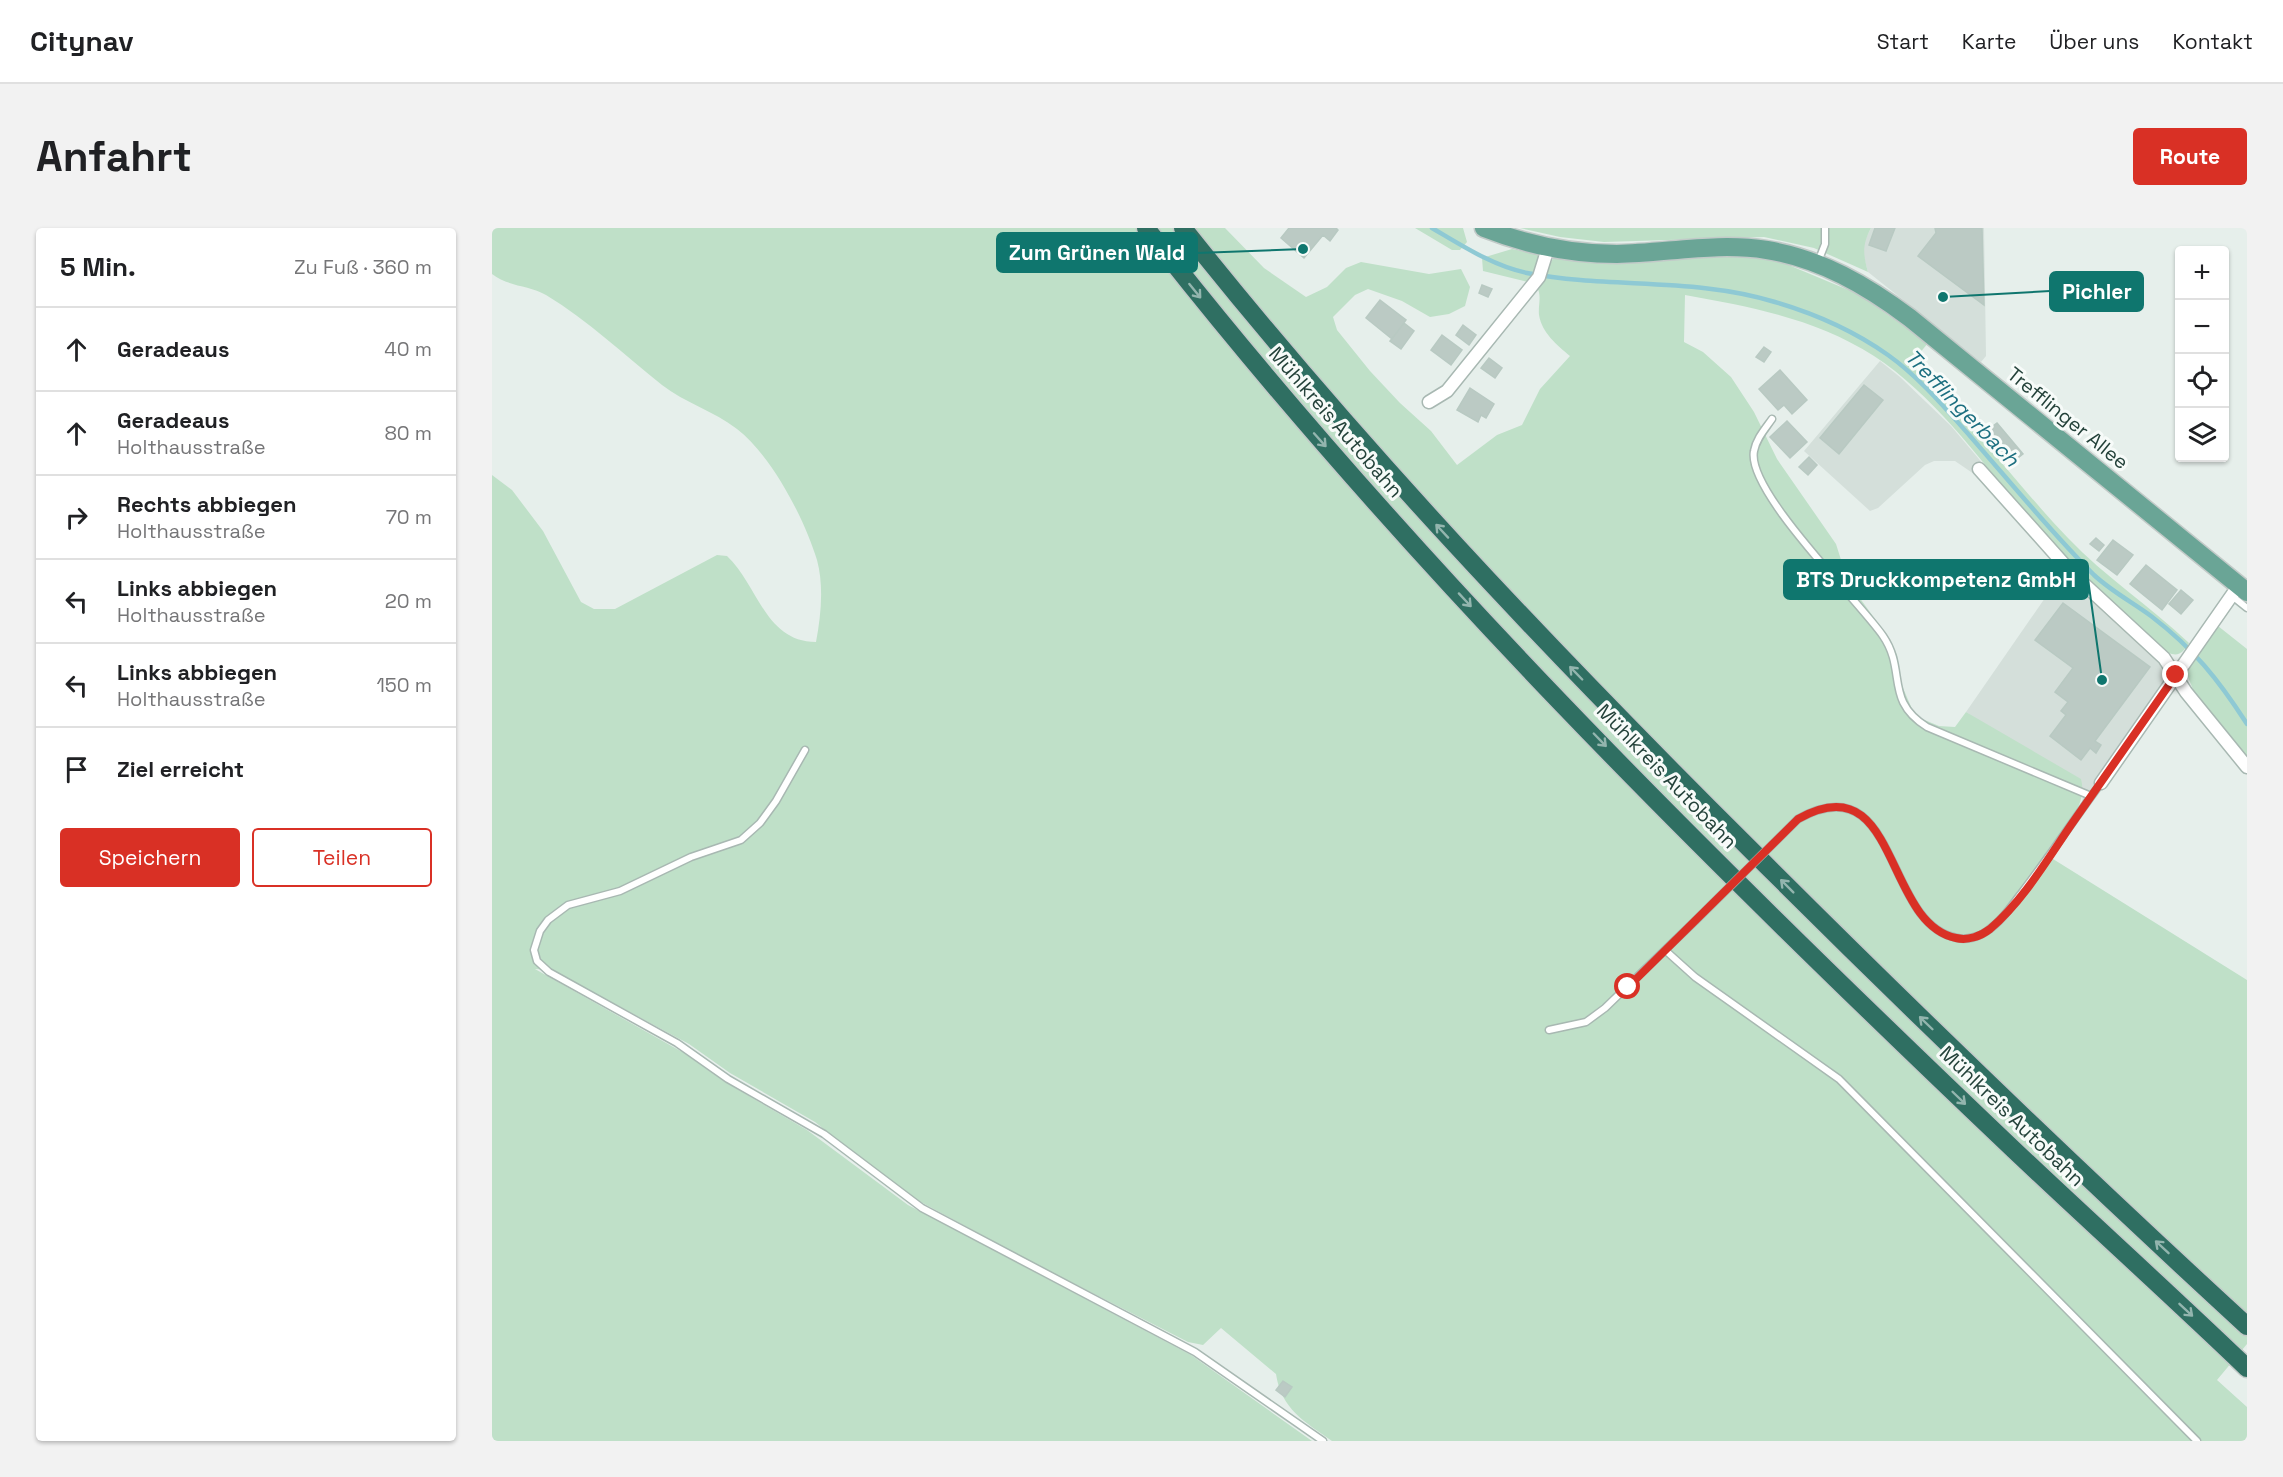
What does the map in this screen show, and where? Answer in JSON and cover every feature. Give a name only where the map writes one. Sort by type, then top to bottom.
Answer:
[{"type":"highway","name":"Mühlkreis Autobahn","points":[[1146,228],[1314,434],[1539,677],[1851,992],[2015,1151],[2247,1368]]},
{"type":"highway","name":"Mühlkreis Autobahn","points":[[1183,228],[1338,414],[1545,640],[1835,934],[2028,1122],[2247,1326]]},
{"type":"highway","points":[[2205,1287],[2247,1315]]},
{"type":"main road","name":"Trefflinger Allee","points":[[1484,228],[1546,254],[1618,254],[1738,247],[1766,250],[1818,264],[1858,282],[1910,318],[2239,591]]},
{"type":"street","points":[[1428,402],[1447,391],[1539,277],[1546,254]]},
{"type":"street","points":[[1979,469],[2045,545],[2164,658],[2247,767]]},
{"type":"street","points":[[2101,783],[2185,662],[2239,591]]},
{"type":"lane","points":[[1818,264],[1825,244],[1825,228]]},
{"type":"lane","points":[[1772,419],[1761,434],[1753,453],[1763,486],[1809,550],[1883,636],[1893,655],[1902,705],[1912,718],[1926,727],[2091,796]]},
{"type":"lane","points":[[2239,591],[2247,608]]},
{"type":"lane","points":[[805,750],[776,801],[760,823],[741,840],[691,857],[620,891],[568,905],[548,920],[540,931],[534,950],[537,961],[549,972],[677,1043],[728,1079],[825,1134],[922,1208],[1195,1352],[1323,1441]]},
{"type":"lane","points":[[1549,1030],[1586,1022],[1605,1008],[1798,819],[1813,810],[1830,807],[1846,809],[1862,816],[1885,842],[1915,909],[1927,924],[1957,939],[1977,937],[2002,918],[2044,864],[2101,783]]},
{"type":"lane","points":[[1665,950],[1695,977],[1805,1053],[1857,1095],[2197,1441]]},
{"type":"shaded area","points":[[1871,228],[1984,228],[1986,356],[1981,362],[1868,272],[1863,254],[1864,242]]},
{"type":"shaded area","points":[[1880,361],[1951,426],[1984,465],[1974,474],[1955,461],[1934,461],[1925,465],[1878,508],[1870,511],[1804,451]]},
{"type":"shaded area","points":[[2063,572],[2154,656],[2167,676],[2082,802],[2084,791],[1966,712]]},
{"type":"green space","points":[[492,228],[1225,228],[1264,268],[1306,297],[1327,287],[1346,268],[1361,262],[1429,274],[1461,269],[1470,287],[1465,306],[1449,314],[1430,317],[1402,301],[1368,289],[1355,295],[1333,317],[1337,330],[1370,371],[1431,431],[1457,465],[1497,435],[1522,425],[1540,389],[1570,356],[1547,333],[1539,315],[1540,297],[1537,287],[1554,257],[1723,255],[1779,261],[1858,294],[1928,343],[1910,365],[1952,406],[2048,517],[2082,552],[2189,643],[2181,653],[2168,653],[2119,611],[2042,534],[1943,416],[1898,374],[1874,356],[1852,343],[1783,316],[1685,295],[1684,342],[1703,352],[1731,377],[1754,412],[1777,459],[1836,544],[1848,582],[1886,634],[1897,655],[1900,681],[1915,716],[1939,726],[1955,727],[1966,712],[2081,779],[2081,800],[2077,810],[2045,854],[2247,980],[2247,1344],[2217,1380],[2247,1407],[2247,1441],[1332,1441],[1304,1421],[1289,1406],[1283,1397],[1276,1374],[1221,1328],[1203,1345],[1188,1342],[1028,1260],[906,1194],[815,1122],[730,1073],[689,1044],[552,970],[535,969],[684,1053],[725,1082],[807,1130],[908,1205],[1191,1355],[1312,1441],[492,1441],[492,475],[512,490],[543,531],[581,602],[594,609],[615,609],[717,555],[727,556],[738,568],[764,610],[785,633],[799,639],[816,642],[821,591],[817,560],[804,526],[774,471],[750,441],[728,423],[662,385],[562,305],[546,295],[505,281],[492,274]]},
{"type":"green space","points":[[1415,228],[1463,228],[1467,242],[1460,250],[1452,250]]},
{"type":"green space","points":[[1520,228],[1871,228],[1864,250],[1868,272],[1814,248],[1764,237],[1604,242],[1560,237]]},
{"type":"green space","points":[[1512,249],[1540,255],[1535,272],[1528,282],[1483,271],[1482,258]]},
{"type":"green space","points":[[2218,626],[2247,649],[2247,757],[2194,692],[2186,672]]},
{"type":"building","points":[[1289,228],[1336,228],[1338,230],[1330,241],[1323,235],[1304,258],[1281,238]]},
{"type":"building","points":[[1875,228],[1895,228],[1886,251],[1869,245]]},
{"type":"building","points":[[1935,228],[1982,228],[1984,305],[1918,256],[1936,233]]},
{"type":"building","points":[[1482,285],[1492,289],[1488,297],[1479,293]]},
{"type":"building","points":[[1380,300],[1406,320],[1392,339],[1366,318]]},
{"type":"building","points":[[1404,323],[1414,331],[1401,349],[1390,341]]},
{"type":"building","points":[[1463,325],[1476,335],[1469,345],[1456,335]]},
{"type":"building","points":[[1442,335],[1462,350],[1451,365],[1431,350]]},
{"type":"building","points":[[1764,347],[1771,352],[1764,362],[1756,357]]},
{"type":"building","points":[[1489,358],[1502,368],[1495,378],[1481,368]]},
{"type":"building","points":[[1780,370],[1807,400],[1792,414],[1784,405],[1778,410],[1759,389]]},
{"type":"building","points":[[1864,385],[1883,400],[1839,454],[1820,438]]},
{"type":"building","points":[[1470,388],[1494,404],[1486,418],[1481,415],[1478,422],[1457,410]]},
{"type":"building","points":[[1787,421],[1807,442],[1790,458],[1770,437]]},
{"type":"building","points":[[1997,423],[2023,454],[2009,465],[1984,433]]},
{"type":"building","points":[[1809,457],[1817,465],[1808,475],[1799,467]]},
{"type":"building","points":[[2096,538],[2104,545],[2099,551],[2090,544]]},
{"type":"building","points":[[2113,540],[2133,555],[2117,575],[2097,560]]},
{"type":"building","points":[[2146,565],[2177,590],[2162,610],[2130,584]]},
{"type":"building","points":[[2181,590],[2193,600],[2181,614],[2169,604]]},
{"type":"building","points":[[2063,603],[2150,667],[2095,741],[2101,745],[2096,753],[2090,748],[2081,760],[2050,736],[2066,715],[2061,711],[2068,702],[2055,692],[2073,668],[2035,640]]},
{"type":"building","points":[[1283,1381],[1292,1387],[1285,1397],[1276,1390]]},
{"type":"waterway","name":"Trefflingerbach","points":[[1432,228],[1478,254],[1514,270],[1558,278],[1683,286],[1745,294],[1820,318],[1875,346],[1910,373],[1931,393],[2094,575],[2151,616],[2193,653],[2226,693],[2247,724]]},
{"type":"place","name":"Zum Grünen Wald","points":[[1303,249]]},
{"type":"place","name":"Pichler","points":[[1943,297]]},
{"type":"place","name":"BTS Druckkompetenz GmbH","points":[[2102,680]]},
{"type":"route","points":[[1628,987],[1798,819],[1813,810],[1830,807],[1846,809],[1862,816],[1874,828],[1885,842],[1915,909],[1927,924],[1957,939],[1977,937],[2002,918],[2044,864],[2176,675]]}]
